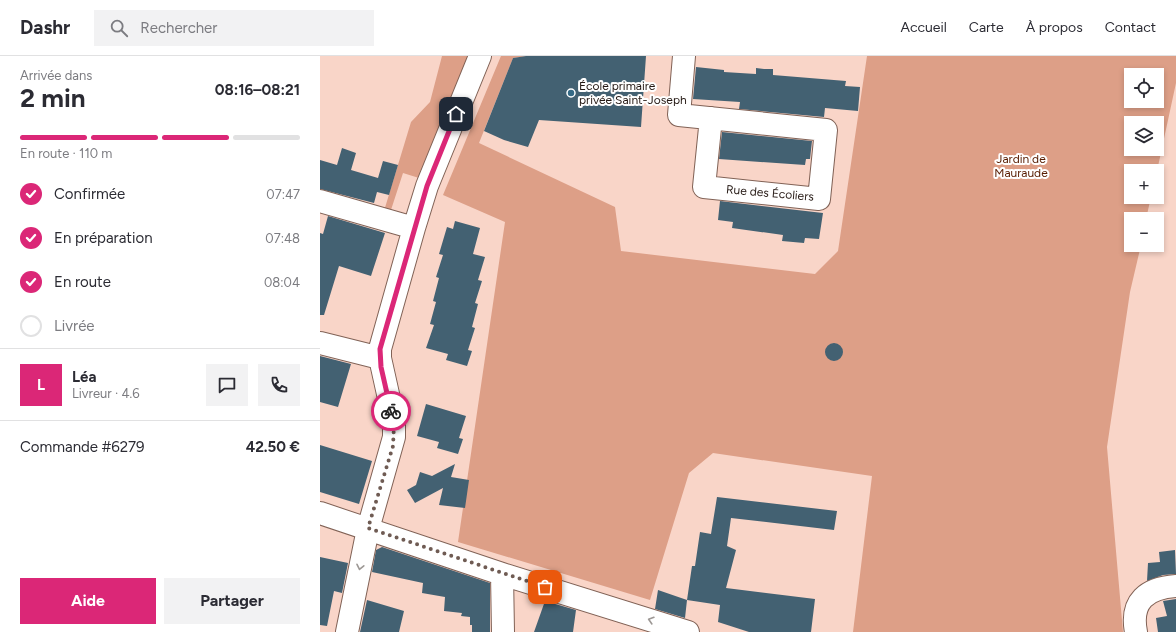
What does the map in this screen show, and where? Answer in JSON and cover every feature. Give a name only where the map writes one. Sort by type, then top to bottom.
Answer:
[{"type":"street","points":[[347,632],[368,528],[394,437],[392,412],[380,358],[380,349],[427,186],[480,56]]},
{"type":"street","name":"Rue des Écoliers","points":[[684,56],[679,115],[711,118],[826,130],[819,199],[704,187],[711,118]]},
{"type":"street","points":[[320,201],[414,228]]},
{"type":"street","points":[[320,343],[380,358]]},
{"type":"street","points":[[320,514],[368,528],[502,574],[688,632]]},
{"type":"street","points":[[502,574],[503,632]]},
{"type":"street","points":[[1136,632],[1134,616],[1137,607],[1143,598],[1156,589],[1176,586]]},
{"type":"green space","points":[[442,56],[469,56],[419,178],[403,173],[390,213],[384,211],[411,122],[430,102]]},
{"type":"green space","name":"Jardin de Mauraude","points":[[501,56],[526,56],[513,58],[479,143],[615,207],[621,251],[815,274],[838,251],[867,56],[1176,56],[1176,83],[1164,139],[1164,116],[1124,116],[1124,156],[1160,156],[1159,164],[1124,164],[1124,204],[1149,204],[1148,212],[1124,212],[1124,252],[1139,252],[1130,292],[1107,447],[1123,632],[853,632],[872,476],[713,453],[689,473],[650,600],[458,542],[505,222],[443,195]]},
{"type":"building","name":"École primaire privée Saint-Joseph","points":[[526,56],[646,56],[641,127],[539,120],[528,147],[504,140],[484,131],[513,58]]},
{"type":"building","points":[[696,67],[724,70],[724,72],[756,74],[756,68],[773,69],[773,75],[846,81],[845,86],[860,87],[858,111],[825,108],[824,117],[739,109],[740,102],[693,99]]},
{"type":"building","points":[[722,132],[812,141],[810,159],[806,159],[805,165],[719,159]]},
{"type":"building","points":[[342,148],[356,153],[351,170],[378,178],[383,161],[398,165],[389,195],[377,192],[374,203],[320,189],[320,160],[337,165]]},
{"type":"building","points":[[720,201],[823,213],[819,239],[805,238],[804,243],[782,241],[783,235],[732,228],[733,222],[718,220]]},
{"type":"building","points":[[328,216],[385,233],[371,276],[339,266],[324,315],[320,315],[320,233],[323,234]]},
{"type":"building","points":[[455,221],[480,228],[473,254],[485,257],[478,280],[482,281],[475,303],[478,304],[472,327],[475,328],[468,350],[472,351],[467,366],[446,360],[448,354],[426,348],[434,325],[430,324],[436,302],[433,301],[439,278],[436,277],[443,255],[439,254],[447,227],[453,229]]},
{"type":"building","points":[[830,343],[838,343],[843,348],[841,359],[838,361],[830,361],[825,356],[825,348]]},
{"type":"building","points":[[320,356],[351,364],[338,407],[320,402]]},
{"type":"building","points":[[426,404],[466,416],[459,438],[463,439],[458,454],[437,448],[439,442],[417,436]]},
{"type":"building","points":[[320,445],[372,461],[359,504],[320,492]]},
{"type":"building","points":[[455,464],[451,477],[469,480],[465,508],[439,505],[443,488],[415,503],[407,490],[416,485],[420,472],[432,476]]},
{"type":"building","points":[[717,497],[837,511],[834,530],[731,518],[727,546],[736,550],[726,588],[815,599],[811,632],[749,632],[718,622],[720,605],[687,600],[692,566],[695,566],[700,532],[711,534]]},
{"type":"building","points":[[382,547],[490,583],[490,632],[472,632],[470,617],[461,616],[462,613],[444,611],[445,597],[422,593],[423,583],[372,572],[376,550]]},
{"type":"building","points":[[1175,550],[1176,574],[1163,575],[1147,581],[1148,563],[1160,562],[1159,552]]},
{"type":"building","points":[[320,557],[348,563],[342,593],[334,591],[327,626],[320,625]]},
{"type":"building","points":[[658,590],[687,600],[685,618],[655,609]]},
{"type":"building","points":[[1176,599],[1176,632],[1158,632],[1156,618],[1167,616],[1163,601]]},
{"type":"building","points":[[367,600],[404,611],[399,632],[360,632]]},
{"type":"building","points":[[545,601],[576,610],[573,632],[534,632]]},
{"type":"way so far","points":[[391,411],[394,425],[393,446],[368,528],[502,574],[545,587]]},
{"type":"place","name":"École primaire privée Saint-Joseph","points":[[571,93]]},
{"type":"route","points":[[391,411],[381,367],[380,349],[396,289],[427,186],[456,114]]}]
